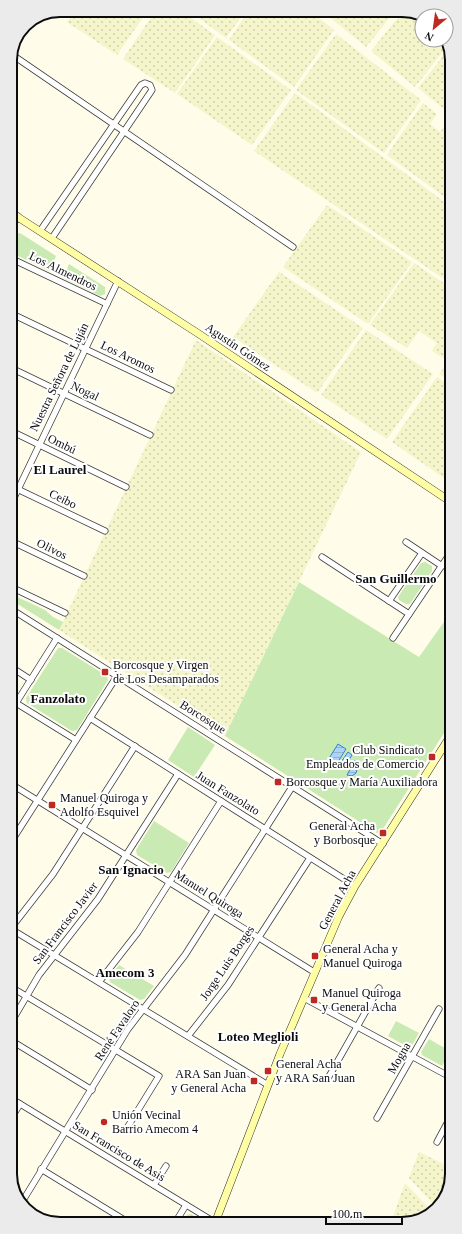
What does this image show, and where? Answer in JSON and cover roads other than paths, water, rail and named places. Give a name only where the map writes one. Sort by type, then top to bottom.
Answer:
[{"type":"main road","name":"Agustín Gómez","points":[[18,216],[445,498]]},
{"type":"main road","name":"General Acha","points":[[218,1217],[268,1085],[335,923],[355,886],[445,745]]},
{"type":"street","points":[[17,58],[293,246]]},
{"type":"street","points":[[40,231],[141,85],[145,83],[150,86],[152,90],[52,238]]},
{"type":"street","name":"Los Almendros","points":[[17,261],[106,304]]},
{"type":"street","name":"Nuestra Señora de Luján","points":[[18,489],[118,281]]},
{"type":"street","name":"Los Aromos","points":[[17,316],[171,390]]},
{"type":"street","name":"Nogal","points":[[17,371],[150,435]]},
{"type":"street","name":"Ombú","points":[[17,434],[126,487]]},
{"type":"street","name":"Ceibo","points":[[18,489],[105,531]]},
{"type":"street","points":[[406,542],[442,566]]},
{"type":"street","name":"Olivos","points":[[17,544],[84,576]]},
{"type":"street","points":[[389,601],[422,553]]},
{"type":"street","points":[[322,557],[409,614]]},
{"type":"street","points":[[393,638],[445,561]]},
{"type":"street","points":[[17,590],[65,613]]},
{"type":"street","name":"Borcosque","points":[[17,613],[383,844]]},
{"type":"street","points":[[17,700],[57,638]]},
{"type":"street","points":[[17,672],[30,680]]},
{"type":"street","points":[[17,833],[117,676]]},
{"type":"street","points":[[17,703],[76,740]]},
{"type":"street","name":"Juan Fanzolato","points":[[90,718],[355,886]]},
{"type":"street","points":[[17,921],[53,874],[134,746]]},
{"type":"street","name":"San Francisco Javier","points":[[17,1013],[39,975],[98,899],[178,774]]},
{"type":"street","name":"René Favaloro","points":[[24,1198],[64,1131],[92,1090],[128,1029],[185,955],[292,787]]},
{"type":"street","name":"Manuel Quiroga","points":[[17,788],[314,972]]},
{"type":"street","points":[[99,982],[138,932],[221,801]]},
{"type":"street","name":"Jorge Luis Borges","points":[[188,1036],[228,985],[310,858]]},
{"type":"street","points":[[17,933],[268,1085]]},
{"type":"street","points":[[327,1080],[379,988]]},
{"type":"street","points":[[17,990],[159,1076],[127,1128]]},
{"type":"street","points":[[304,998],[445,1074]]},
{"type":"street","name":"Mogna","points":[[377,1118],[439,1009]]},
{"type":"street","points":[[17,1044],[92,1090]]},
{"type":"street","name":"San Francisco de Asis","points":[[17,1102],[206,1217]]},
{"type":"street","points":[[17,1109],[20,1104]]},
{"type":"street","points":[[437,1142],[445,1127]]},
{"type":"street","points":[[154,1185],[166,1166]]},
{"type":"street","points":[[41,1169],[120,1217]]},
{"type":"street","points":[[179,1217],[186,1205]]},
{"type":"water","points":[[338,744],[346,749],[336,765],[328,760]]},
{"type":"water","points":[[348,752],[352,755],[344,768],[339,765]]},
{"type":"water","points":[[355,760],[358,767],[356,773],[352,776],[347,775]]},
{"type":"place","name":"Borcosque y Virgen de Los Desamparados","points":[[105,672]]},
{"type":"place","name":"Club Sindicato Empleados de Comercio","points":[[432,757]]},
{"type":"place","name":"Borcosque y María Auxiliadora","points":[[278,782]]},
{"type":"place","name":"Manuel Quiroga y Adolfo Esquivel","points":[[52,805]]},
{"type":"place","name":"General Acha y Borbosque","points":[[383,833]]},
{"type":"place","name":"General Acha y Manuel Quiroga","points":[[315,956]]},
{"type":"place","name":"Manuel Quiroga y General Acha","points":[[314,1000]]},
{"type":"place","name":"General Acha y ARA San Juan","points":[[268,1071]]},
{"type":"place","name":"ARA San Juan y General Acha","points":[[254,1081]]},
{"type":"place","name":"Unión Vecinal Barrio Amecom 4","points":[[104,1122]]},
{"type":"district","name":"El Laurel","points":[[60,469]]},
{"type":"district","name":"San Guillermo","points":[[396,578]]},
{"type":"district","name":"Fanzolato","points":[[58,698]]},
{"type":"district","name":"San Ignacio","points":[[131,869]]},
{"type":"district","name":"Amecom 3","points":[[125,972]]},
{"type":"district","name":"Loteo Meglioli","points":[[258,1036]]}]
